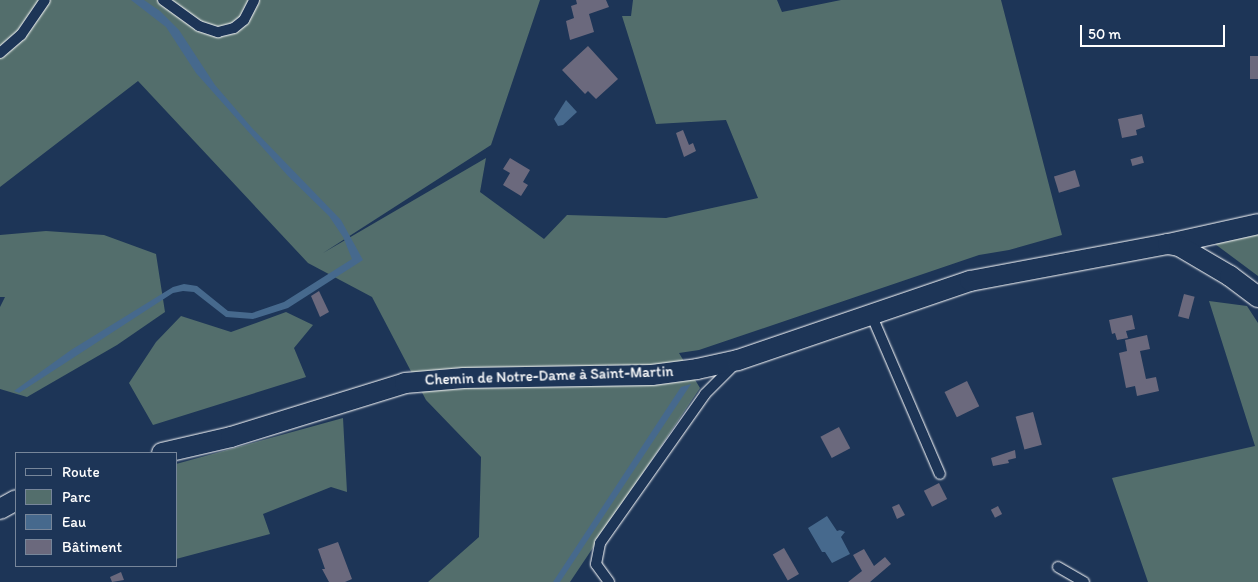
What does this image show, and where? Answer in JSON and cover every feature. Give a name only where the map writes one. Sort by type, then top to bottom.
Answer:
[{"type":"street","name":"Chemin de Notre-Dame à Saint-Martin","points":[[166,452],[231,437],[405,383],[464,378],[652,375],[697,369],[738,360],[970,281],[1168,244],[1258,224]]},
{"type":"street","points":[[1168,244],[1179,246],[1230,276],[1258,297]]},
{"type":"street","points":[[0,509],[15,501]]},
{"type":"lane","points":[[0,53],[21,34],[44,0]]},
{"type":"lane","points":[[162,0],[199,26],[218,32],[234,28],[244,20],[254,0]]},
{"type":"lane","points":[[871,314],[940,474]]},
{"type":"lane","points":[[609,582],[596,564],[600,543],[705,394],[738,360]]},
{"type":"lane","points":[[1058,567],[1084,582]]},
{"type":"green space","points":[[0,0],[540,0],[491,145],[323,253],[486,158],[480,192],[544,239],[567,215],[666,218],[758,198],[726,120],[656,124],[622,16],[631,16],[633,0],[777,0],[782,12],[841,0],[1001,0],[1062,235],[1009,250],[979,255],[699,350],[679,353],[700,388],[570,582],[428,582],[479,537],[481,457],[426,400],[372,297],[308,263],[138,81],[0,187]]},
{"type":"green space","points":[[46,231],[104,235],[156,254],[165,312],[117,345],[27,397],[0,389],[0,307],[5,297],[0,297],[0,235]]},
{"type":"green space","points":[[1258,232],[1258,276],[1211,241]]},
{"type":"green space","points":[[1209,301],[1247,306],[1258,323],[1258,582],[1148,582],[1112,478],[1255,446]]},
{"type":"green space","points":[[286,312],[313,325],[294,348],[306,377],[153,425],[129,383],[156,342],[181,316],[231,332]]},
{"type":"green space","points":[[343,418],[347,492],[331,487],[263,514],[270,534],[178,558],[178,463]]},
{"type":"water","points":[[131,0],[144,0],[160,11],[179,30],[215,85],[252,128],[341,220],[363,260],[288,308],[253,319],[226,317],[194,292],[183,291],[173,293],[19,393],[14,391],[71,350],[173,287],[184,284],[197,286],[228,311],[252,313],[284,302],[352,259],[343,237],[329,216],[288,176],[196,73],[166,27]]},
{"type":"water","points":[[566,100],[577,112],[563,125],[558,126],[554,119]]},
{"type":"water","points":[[691,384],[560,582],[553,582],[681,387]]},
{"type":"water","points":[[827,516],[837,531],[845,532],[841,537],[850,554],[832,563],[825,552],[822,552],[808,528]]},
{"type":"building","points":[[576,0],[606,0],[609,7],[589,14],[594,32],[570,40],[566,21],[574,18],[571,6],[577,4]]},
{"type":"building","points":[[588,46],[618,79],[596,99],[588,91],[585,94],[562,70]]},
{"type":"building","points":[[1250,56],[1258,56],[1258,79],[1250,79]]},
{"type":"building","points":[[1142,114],[1145,127],[1136,130],[1137,135],[1122,138],[1118,119]]},
{"type":"building","points":[[683,130],[689,145],[693,143],[696,151],[684,157],[676,133]]},
{"type":"building","points":[[1142,156],[1144,163],[1132,166],[1130,159]]},
{"type":"building","points":[[510,158],[530,170],[523,182],[528,185],[521,196],[503,185],[510,173],[503,169]]},
{"type":"building","points":[[1075,170],[1080,186],[1059,193],[1054,176]]},
{"type":"building","points":[[319,291],[329,312],[320,317],[311,296]]},
{"type":"building","points":[[1184,294],[1195,297],[1189,319],[1178,316]]},
{"type":"building","points":[[1132,315],[1135,329],[1126,331],[1128,338],[1117,340],[1115,333],[1112,334],[1109,320]]},
{"type":"building","points":[[1147,335],[1150,349],[1140,351],[1146,379],[1156,377],[1159,391],[1137,396],[1135,386],[1126,388],[1119,353],[1127,351],[1125,340]]},
{"type":"building","points":[[967,381],[979,406],[957,417],[945,392]]},
{"type":"building","points":[[1033,412],[1042,445],[1024,450],[1016,417]]},
{"type":"building","points":[[839,427],[850,448],[832,458],[820,437]]},
{"type":"building","points":[[1015,450],[1016,458],[1008,460],[1009,463],[993,466],[991,458]]},
{"type":"building","points":[[939,483],[947,499],[932,507],[924,491]]},
{"type":"building","points":[[899,504],[905,515],[897,519],[892,507]]},
{"type":"building","points":[[998,506],[1002,514],[995,518],[991,510]]},
{"type":"building","points":[[338,542],[352,579],[345,582],[329,582],[322,569],[325,569],[318,549]]},
{"type":"building","points":[[784,548],[799,574],[788,580],[773,554]]},
{"type":"building","points":[[864,549],[874,566],[885,557],[891,564],[870,582],[848,582],[862,571],[853,555]]},
{"type":"building","points":[[121,572],[124,580],[112,582],[110,577]]}]
